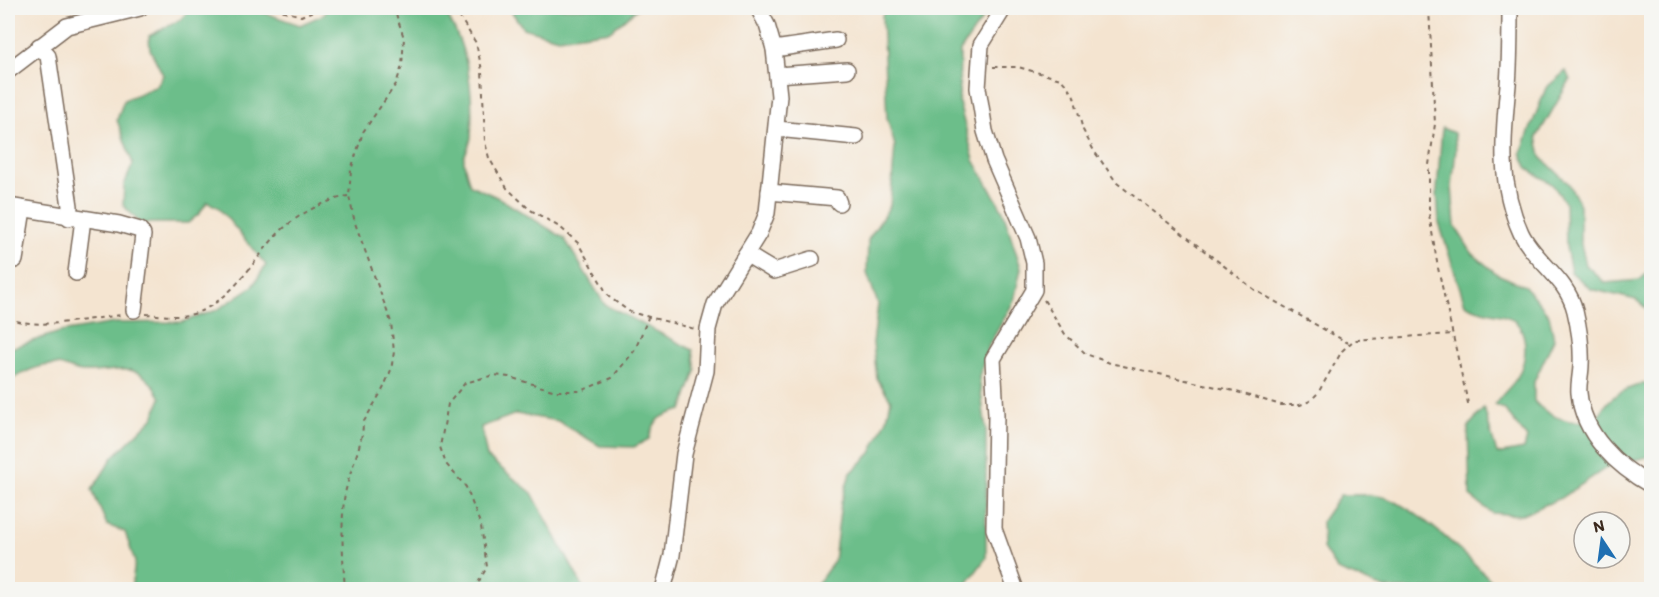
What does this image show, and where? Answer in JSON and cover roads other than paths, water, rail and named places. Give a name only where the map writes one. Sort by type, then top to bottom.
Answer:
[{"type":"street","points":[[8,71],[68,26],[133,8]]},
{"type":"street","points":[[663,590],[672,555],[681,471],[706,371],[708,329],[715,304],[759,233],[767,213],[777,129],[777,75],[774,49],[760,8]]},
{"type":"street","points":[[1004,8],[981,45],[978,88],[985,130],[994,160],[1028,238],[1034,263],[1034,290],[993,359],[996,416],[994,529],[1016,590]]},
{"type":"street","points":[[1510,8],[1502,158],[1514,211],[1521,233],[1533,253],[1554,273],[1575,310],[1581,346],[1579,392],[1585,418],[1600,444],[1614,460],[1652,486]]},
{"type":"street","points":[[774,49],[836,40]]},
{"type":"street","points":[[39,46],[48,56],[70,206],[76,219],[76,273]]},
{"type":"street","points":[[777,75],[847,70]]},
{"type":"street","points":[[777,129],[856,137]]},
{"type":"street","points":[[769,192],[837,198],[839,203]]},
{"type":"street","points":[[8,206],[140,230],[143,235],[134,313]]},
{"type":"street","points":[[15,260],[23,210]]},
{"type":"street","points":[[746,254],[774,272],[812,259]]}]
